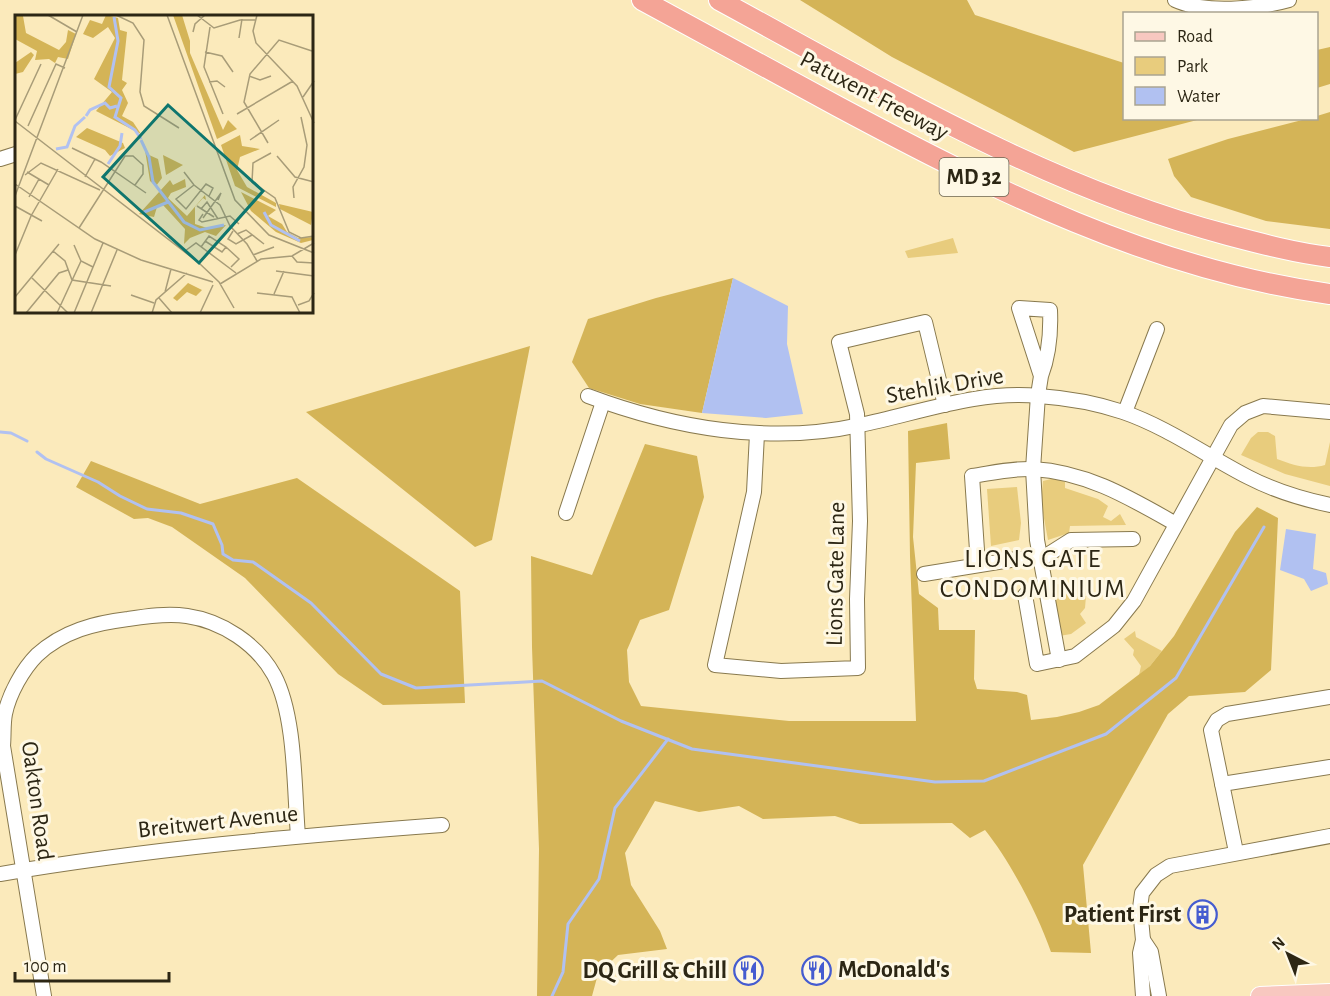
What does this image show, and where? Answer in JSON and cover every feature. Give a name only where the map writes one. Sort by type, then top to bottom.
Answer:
[{"type":"highway","name":"Patuxent Freeway","points":[[642,0],[894,136],[1034,205],[1105,234],[1179,260],[1248,279],[1330,294]]},
{"type":"highway","name":"Patuxent Freeway","points":[[719,0],[923,110],[1053,174],[1120,202],[1191,226],[1330,258]]},
{"type":"main road","points":[[1260,996],[1330,993]]},
{"type":"street","points":[[1175,0],[1210,7],[1242,9],[1289,0]]},
{"type":"street","points":[[0,159],[15,154]]},
{"type":"street","points":[[858,426],[839,342],[925,322],[945,405]]},
{"type":"street","points":[[1125,412],[1157,329]]},
{"type":"street","points":[[1041,376],[1033,469],[1037,540],[1059,660]]},
{"type":"street","name":"Stehlik Drive","points":[[588,396],[652,417],[698,427],[757,434],[807,432],[858,426],[986,396],[1038,395],[1088,402],[1125,412],[1171,434],[1251,479],[1281,491],[1330,505]]},
{"type":"street","points":[[566,513],[603,402]]},
{"type":"street","points":[[1025,595],[1036,664],[1075,657],[1120,620],[1134,601],[1231,425],[1245,413],[1263,406],[1330,412]]},
{"type":"street","name":"Lions Gate Lane","points":[[757,434],[754,492],[715,665],[781,671],[858,668],[856,599],[860,510],[858,426]]},
{"type":"street","points":[[978,565],[972,476],[1033,469],[1074,475],[1121,493],[1176,524]]},
{"type":"street","points":[[924,574],[1017,559],[1041,559],[1071,540],[1133,539]]},
{"type":"street","name":"Oakton Road","points":[[44,996],[3,746],[5,713],[16,685],[36,656],[58,639],[86,626],[150,616],[186,615],[226,628],[241,638],[274,674],[284,696],[289,717],[298,836]]},
{"type":"street","points":[[1236,852],[1211,730],[1217,720],[1227,714],[1330,697]]},
{"type":"street","points":[[1222,784],[1330,767]]},
{"type":"street","name":"Breitwert Avenue","points":[[0,874],[160,849],[442,825]]},
{"type":"street","points":[[1143,996],[1140,953],[1143,940],[1140,908],[1142,893],[1156,875],[1170,866],[1330,836]]},
{"type":"street","points":[[1143,940],[1151,952],[1159,996]]},
{"type":"green space","points":[[953,238],[958,253],[908,258],[905,251]]},
{"type":"green space","points":[[1258,432],[1268,432],[1275,436],[1277,459],[1301,466],[1325,465],[1330,442],[1330,486],[1285,474],[1241,455],[1251,438]]},
{"type":"green space","points":[[1055,478],[1065,482],[1065,488],[1098,499],[1108,506],[1103,517],[1111,521],[1120,514],[1126,525],[1070,526],[1069,533],[1048,540],[1041,502],[1043,481]]},
{"type":"green space","points":[[1017,487],[1021,523],[1019,540],[991,546],[987,489]]},
{"type":"green space","points":[[1069,583],[1069,597],[1086,596],[1085,608],[1080,614],[1086,623],[1071,634],[1059,636],[1051,585]]},
{"type":"green space","points":[[1135,631],[1136,637],[1162,651],[1139,675],[1141,666],[1133,655],[1134,650],[1124,639]]},
{"type":"shaded area","points":[[800,0],[967,0],[975,15],[1123,63],[1123,120],[1197,120],[1074,152],[892,57]]},
{"type":"shaded area","points":[[1330,47],[1330,84],[1318,88],[1318,50]]},
{"type":"shaded area","points":[[1330,112],[1330,229],[1266,221],[1191,197],[1174,176],[1168,159],[1228,139],[1302,120],[1318,120],[1318,116]]},
{"type":"shaded area","points":[[733,278],[702,413],[640,404],[589,388],[572,362],[588,319]]},
{"type":"shaded area","points":[[530,346],[492,540],[475,547],[306,412]]},
{"type":"shaded area","points":[[947,423],[950,459],[916,463],[913,537],[919,594],[938,608],[939,630],[975,630],[974,679],[977,689],[1027,695],[1031,720],[1057,717],[1099,705],[1150,666],[1174,636],[1235,532],[1257,507],[1278,518],[1271,670],[1245,692],[1189,696],[1168,714],[1083,865],[1091,953],[1051,952],[1039,921],[1022,888],[985,830],[970,838],[952,823],[860,824],[835,816],[763,819],[739,806],[699,812],[655,801],[625,853],[631,885],[660,931],[667,949],[618,955],[598,974],[592,996],[537,996],[539,849],[531,556],[592,575],[645,444],[697,456],[704,497],[669,610],[640,620],[627,650],[629,682],[641,706],[789,721],[916,721],[908,431]]},
{"type":"shaded area","points":[[91,461],[200,504],[297,478],[460,591],[465,703],[383,705],[338,674],[245,578],[172,527],[148,518],[134,519],[76,487]]},
{"type":"water","points":[[733,278],[788,306],[787,344],[803,414],[766,418],[702,413]]},
{"type":"water","points":[[1286,529],[1316,534],[1313,569],[1326,573],[1328,584],[1311,591],[1304,579],[1280,570]]},
{"type":"waterway","points":[[0,432],[11,433],[27,441]]},
{"type":"waterway","points":[[37,452],[46,459],[98,482],[147,509],[181,513],[213,524],[222,545],[223,554],[233,560],[253,562],[311,603],[381,674],[416,688],[542,681],[621,721],[692,749],[935,782],[984,781],[1106,734],[1176,678],[1264,527]]},
{"type":"waterway","points":[[552,996],[563,972],[568,924],[599,879],[615,808],[668,739]]},
{"type":"place","name":"Patient First","points":[[1202,915]]},
{"type":"place","name":"McDonald's","points":[[817,970]]},
{"type":"place","name":"DQ Grill & Chill","points":[[748,971]]},
{"type":"district","name":"LIONS GATE CONDOMINIUM","points":[[1033,574]]}]
